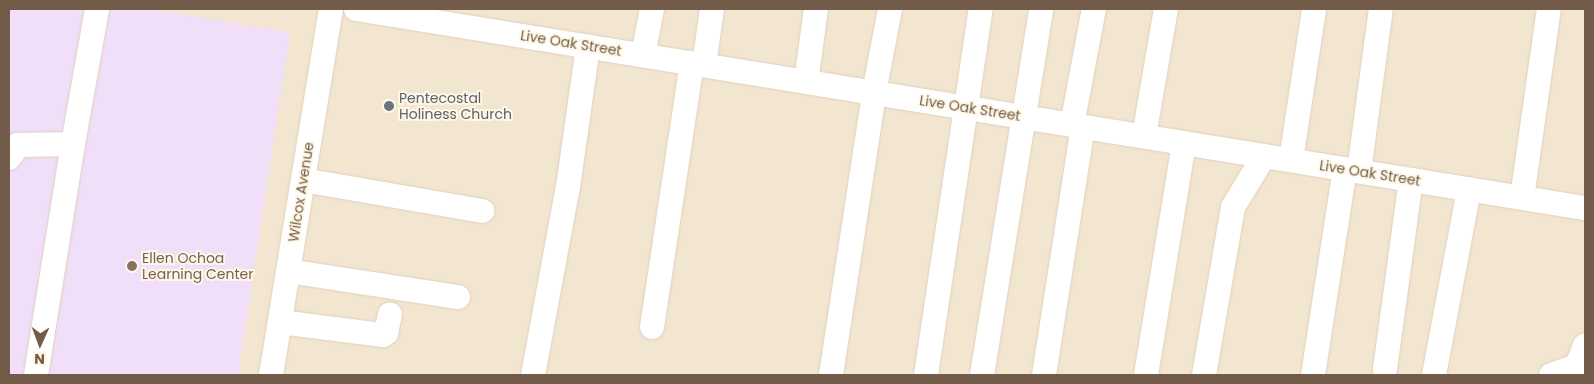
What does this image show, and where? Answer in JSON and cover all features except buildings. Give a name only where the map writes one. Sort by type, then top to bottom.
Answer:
[{"type":"street","points":[[36,375],[72,144],[97,9]]},
{"type":"street","name":"Wilcox Avenue","points":[[271,375],[331,9]]},
{"type":"street","name":"Live Oak Street","points":[[356,9],[1585,208]]},
{"type":"street","points":[[643,55],[652,9]]},
{"type":"street","points":[[652,327],[698,64],[712,9]]},
{"type":"street","points":[[806,82],[816,9]]},
{"type":"street","points":[[831,375],[874,92],[890,9]]},
{"type":"street","points":[[926,375],[981,9]]},
{"type":"street","points":[[982,375],[1041,9]]},
{"type":"street","points":[[1044,375],[1094,9]]},
{"type":"street","points":[[1144,136],[1166,9]]},
{"type":"street","points":[[1291,160],[1314,9]]},
{"type":"street","points":[[1313,375],[1381,9]]},
{"type":"street","points":[[1522,198],[1549,9]]},
{"type":"street","points":[[533,375],[568,187],[588,46]]},
{"type":"street","points":[[1146,375],[1184,143]]},
{"type":"street","points":[[9,158],[18,145],[72,144]]},
{"type":"street","points":[[1204,375],[1233,207],[1264,156]]},
{"type":"street","points":[[303,180],[482,212]]},
{"type":"street","points":[[1384,369],[1411,180]]},
{"type":"street","points":[[1434,375],[1469,189]]},
{"type":"street","points":[[288,271],[458,297]]},
{"type":"street","points":[[280,322],[383,335],[386,333],[390,314]]},
{"type":"street","points":[[1551,375],[1577,366],[1585,345]]},
{"type":"shaded area","name":"Ellen Ochoa Learning Center","points":[[9,9],[146,9],[290,32],[238,375],[9,375]]},
{"type":"shaded area","points":[[146,9],[1585,9],[1585,375],[238,375],[271,157]]},
{"type":"place","name":"Pentecostal Holiness Church","points":[[389,106]]},
{"type":"place","name":"Ellen Ochoa Learning Center","points":[[132,266]]}]
